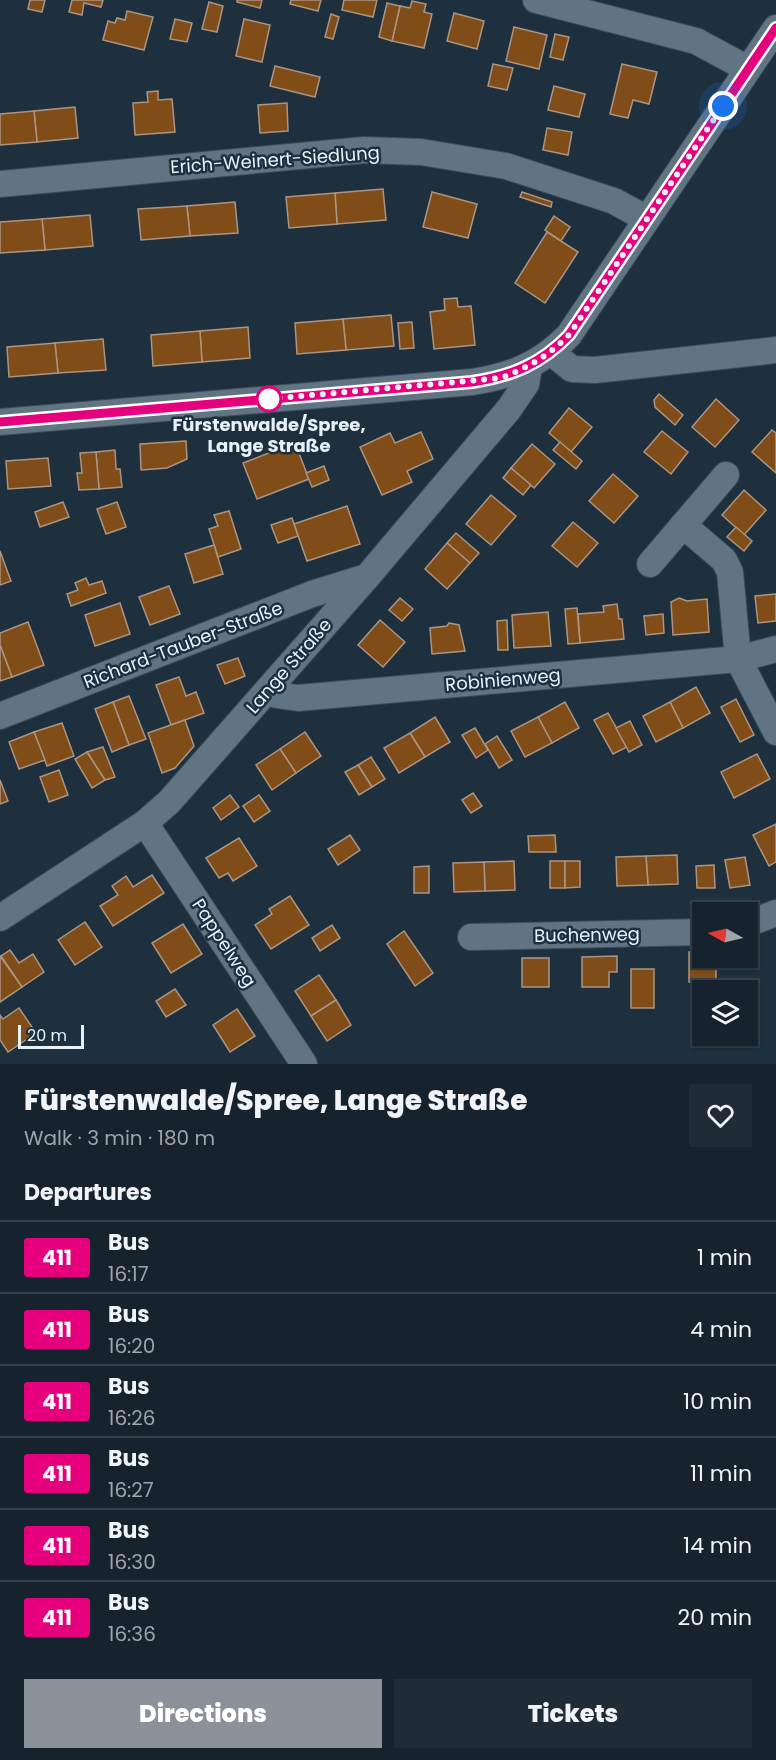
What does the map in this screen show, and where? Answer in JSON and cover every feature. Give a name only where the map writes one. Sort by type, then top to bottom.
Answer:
[{"type":"street","points":[[536,0],[696,41],[748,69]]},
{"type":"street","points":[[0,422],[472,382],[501,378],[529,367],[552,353],[569,335],[776,28]]},
{"type":"street","name":"Erich-Weinert-Siedlung","points":[[0,184],[364,150],[421,152],[506,166],[614,201],[647,219]]},
{"type":"street","points":[[552,353],[572,369],[595,370],[776,350]]},
{"type":"street","name":"Lange Straße","points":[[0,918],[145,823],[169,802],[367,577],[523,392],[529,367]]},
{"type":"street","points":[[650,564],[726,475]]},
{"type":"street","points":[[683,525],[724,560],[730,572],[738,659],[776,732]]},
{"type":"street","name":"Richard-Tauber-Straße","points":[[0,716],[312,594],[367,577]]},
{"type":"street","name":"Robinienweg","points":[[270,688],[277,695],[298,698],[738,659],[776,648]]},
{"type":"street","name":"Pappelweg","points":[[145,823],[304,1064]]},
{"type":"street","points":[[758,920],[776,913]]},
{"type":"street","name":"Buchenweg","points":[[471,937],[692,932]]},
{"type":"building","points":[[30,0],[45,0],[42,12],[28,9]]},
{"type":"building","points":[[72,0],[103,0],[101,7],[84,3],[82,15],[69,12]]},
{"type":"building","points":[[237,0],[262,0],[260,8],[237,2]]},
{"type":"building","points":[[291,0],[321,0],[318,11],[290,4]]},
{"type":"building","points":[[344,0],[377,0],[373,17],[342,10]]},
{"type":"building","points":[[412,1],[426,4],[424,12],[432,14],[424,48],[392,41],[400,6],[410,8]]},
{"type":"building","points":[[209,2],[223,6],[217,32],[202,29]]},
{"type":"building","points":[[387,3],[400,6],[392,41],[379,37]]},
{"type":"building","points":[[127,11],[153,17],[144,50],[103,40],[108,21],[115,23],[117,18],[125,20]]},
{"type":"building","points":[[454,13],[484,21],[477,49],[447,41]]},
{"type":"building","points":[[331,14],[339,17],[333,39],[325,37]]},
{"type":"building","points":[[175,19],[192,23],[187,42],[170,39]]},
{"type":"building","points":[[244,19],[270,25],[262,62],[236,56]]},
{"type":"building","points":[[514,27],[547,35],[539,69],[506,61]]},
{"type":"building","points":[[555,34],[569,37],[563,60],[550,57]]},
{"type":"building","points":[[493,64],[513,68],[507,90],[488,86]]},
{"type":"building","points":[[622,64],[657,72],[649,104],[633,100],[628,118],[610,114]]},
{"type":"building","points":[[275,66],[320,77],[315,97],[270,86]]},
{"type":"building","points":[[554,86],[585,94],[579,117],[548,110]]},
{"type":"building","points":[[158,91],[158,100],[172,99],[175,132],[135,135],[133,103],[148,102],[147,92]]},
{"type":"building","points":[[287,103],[288,131],[260,133],[258,105]]},
{"type":"building","points":[[75,107],[78,138],[37,142],[34,111]]},
{"type":"building","points":[[34,111],[37,142],[0,145],[0,114]]},
{"type":"building","points":[[547,128],[572,132],[568,155],[543,150]]},
{"type":"building","points":[[383,189],[386,220],[337,224],[335,193]]},
{"type":"building","points":[[432,192],[477,204],[468,238],[423,227]]},
{"type":"building","points":[[522,192],[552,202],[551,207],[520,197]]},
{"type":"building","points":[[335,193],[337,224],[289,228],[286,197]]},
{"type":"building","points":[[235,202],[238,233],[190,236],[187,206]]},
{"type":"building","points":[[187,206],[190,236],[141,240],[138,209]]},
{"type":"building","points":[[90,215],[93,246],[45,250],[42,219]]},
{"type":"building","points":[[554,216],[570,227],[561,241],[545,230]]},
{"type":"building","points":[[42,219],[45,250],[0,253],[0,222]]},
{"type":"building","points":[[547,232],[578,252],[545,303],[515,283]]},
{"type":"building","points":[[457,298],[458,307],[471,306],[475,345],[434,349],[430,312],[445,310],[444,299]]},
{"type":"building","points":[[391,315],[394,346],[346,350],[343,319]]},
{"type":"building","points":[[343,319],[346,350],[297,354],[295,323]]},
{"type":"building","points":[[412,322],[414,348],[400,349],[398,323]]},
{"type":"building","points":[[248,327],[250,358],[202,362],[200,331]]},
{"type":"building","points":[[200,331],[202,362],[153,366],[151,335]]},
{"type":"building","points":[[103,339],[106,370],[58,373],[55,343]]},
{"type":"building","points":[[55,343],[58,373],[9,377],[7,347]]},
{"type":"building","points":[[659,394],[683,415],[675,425],[655,407],[654,400]]},
{"type":"building","points":[[716,399],[739,420],[715,447],[692,427]]},
{"type":"building","points":[[569,408],[592,427],[571,452],[549,433]]},
{"type":"building","points":[[772,430],[776,433],[776,473],[752,452]]},
{"type":"building","points":[[662,431],[688,452],[671,474],[644,452]]},
{"type":"building","points":[[421,432],[433,459],[407,471],[412,482],[382,495],[360,447],[390,433],[395,443]]},
{"type":"building","points":[[186,441],[187,459],[167,468],[141,470],[140,444]]},
{"type":"building","points":[[560,442],[582,461],[576,469],[553,450]]},
{"type":"building","points":[[295,443],[309,479],[257,499],[243,463]]},
{"type":"building","points":[[532,444],[555,464],[534,488],[511,468]]},
{"type":"building","points":[[115,450],[116,469],[120,469],[122,487],[99,489],[96,452]]},
{"type":"building","points":[[96,452],[99,489],[79,490],[77,473],[82,473],[80,453]]},
{"type":"building","points":[[48,458],[51,486],[8,489],[6,461]]},
{"type":"building","points":[[324,466],[329,480],[312,487],[306,473]]},
{"type":"building","points":[[511,468],[531,485],[523,495],[503,478]]},
{"type":"building","points":[[613,474],[638,496],[614,523],[589,501]]},
{"type":"building","points":[[744,490],[766,510],[744,535],[722,515]]},
{"type":"building","points":[[491,495],[516,516],[491,545],[466,524]]},
{"type":"building","points":[[63,502],[69,517],[40,527],[35,512]]},
{"type":"building","points":[[117,502],[126,527],[106,534],[97,509]]},
{"type":"building","points":[[347,506],[360,544],[307,561],[294,524]]},
{"type":"building","points":[[229,511],[241,549],[218,557],[209,529],[218,526],[214,515]]},
{"type":"building","points":[[292,518],[298,536],[278,543],[271,525]]},
{"type":"building","points":[[573,522],[598,543],[577,567],[552,546]]},
{"type":"building","points":[[736,527],[752,541],[744,551],[727,537]]},
{"type":"building","points":[[456,533],[479,553],[470,563],[447,543]]},
{"type":"building","points":[[447,543],[470,563],[447,589],[425,569]]},
{"type":"building","points":[[214,545],[223,574],[194,583],[185,554]]},
{"type":"building","points":[[0,551],[11,581],[0,585]]},
{"type":"building","points":[[86,578],[89,585],[102,581],[106,593],[71,606],[67,594],[78,590],[75,583]]},
{"type":"building","points":[[169,586],[180,614],[150,625],[139,597]]},
{"type":"building","points":[[776,594],[776,621],[758,623],[755,596]]},
{"type":"building","points":[[400,598],[413,609],[402,621],[389,610]]},
{"type":"building","points":[[679,598],[687,601],[707,599],[709,632],[673,635],[671,602]]},
{"type":"building","points":[[120,603],[130,634],[95,646],[85,615]]},
{"type":"building","points":[[617,604],[619,619],[622,619],[624,639],[580,643],[578,614],[604,612],[603,606]]},
{"type":"building","points":[[577,608],[580,643],[568,644],[565,609]]},
{"type":"building","points":[[548,612],[551,646],[514,648],[512,615]]},
{"type":"building","points":[[663,614],[664,633],[646,635],[644,616]]},
{"type":"building","points":[[380,620],[405,642],[383,667],[358,645]]},
{"type":"building","points":[[507,620],[508,650],[498,650],[497,621]]},
{"type":"building","points":[[28,622],[44,665],[12,677],[0,645],[0,633]]},
{"type":"building","points":[[449,623],[459,625],[465,651],[432,654],[430,628],[447,626]]},
{"type":"building","points":[[0,645],[12,677],[0,681]]},
{"type":"building","points":[[238,658],[245,676],[225,684],[217,665]]},
{"type":"building","points":[[179,677],[186,696],[196,692],[204,713],[171,725],[156,685]]},
{"type":"building","points":[[696,687],[710,713],[683,728],[670,702]]},
{"type":"building","points":[[129,696],[146,739],[129,745],[113,702]]},
{"type":"building","points":[[736,699],[754,735],[740,742],[721,707]]},
{"type":"building","points":[[113,702],[129,745],[112,752],[95,709]]},
{"type":"building","points":[[565,702],[579,728],[552,743],[538,717]]},
{"type":"building","points":[[670,702],[683,728],[656,742],[643,716]]},
{"type":"building","points":[[608,713],[627,747],[613,754],[594,720]]},
{"type":"building","points":[[435,717],[450,742],[425,757],[410,733]]},
{"type":"building","points":[[538,717],[552,743],[525,757],[511,731]]},
{"type":"building","points":[[185,720],[194,746],[175,768],[162,773],[148,733]]},
{"type":"building","points":[[630,721],[642,745],[629,752],[616,728]]},
{"type":"building","points":[[62,723],[74,756],[47,766],[34,732]]},
{"type":"building","points":[[475,728],[488,750],[476,758],[462,735]]},
{"type":"building","points":[[34,732],[45,760],[19,769],[9,742]]},
{"type":"building","points":[[305,732],[321,756],[296,773],[280,749]]},
{"type":"building","points":[[410,733],[425,757],[399,773],[384,748]]},
{"type":"building","points":[[497,736],[512,760],[499,768],[485,744]]},
{"type":"building","points":[[103,747],[115,777],[105,780],[87,752]]},
{"type":"building","points":[[280,749],[296,773],[272,790],[256,765]]},
{"type":"building","points":[[87,752],[105,780],[92,788],[75,759]]},
{"type":"building","points":[[757,754],[770,779],[734,798],[721,772]]},
{"type":"building","points":[[371,757],[385,779],[372,787],[358,765]]},
{"type":"building","points":[[358,765],[372,787],[359,795],[345,772]]},
{"type":"building","points":[[59,770],[68,795],[49,802],[40,777]]},
{"type":"building","points":[[0,780],[8,801],[0,804]]},
{"type":"building","points":[[473,793],[482,806],[471,813],[462,800]]},
{"type":"building","points":[[230,795],[239,807],[221,820],[213,808]]},
{"type":"building","points":[[259,795],[270,811],[254,822],[243,806]]},
{"type":"building","points":[[776,824],[776,862],[769,866],[753,835]]},
{"type":"building","points":[[350,835],[360,850],[338,865],[328,849]]},
{"type":"building","points":[[555,835],[556,852],[529,852],[528,836]]},
{"type":"building","points":[[239,838],[257,866],[233,881],[228,873],[219,878],[206,858]]},
{"type":"building","points":[[677,855],[678,884],[648,885],[646,856]]},
{"type":"building","points":[[646,856],[648,885],[617,886],[616,857]]},
{"type":"building","points":[[745,857],[750,885],[730,888],[725,860]]},
{"type":"building","points":[[514,861],[515,890],[485,891],[484,862]]},
{"type":"building","points":[[550,861],[565,861],[565,888],[550,888]]},
{"type":"building","points":[[565,861],[580,861],[580,887],[565,888]]},
{"type":"building","points":[[484,862],[485,891],[454,892],[453,863]]},
{"type":"building","points":[[714,865],[715,888],[697,888],[696,866]]},
{"type":"building","points":[[429,866],[429,893],[414,893],[414,867]]},
{"type":"building","points":[[152,875],[164,893],[113,926],[100,906],[118,895],[112,886],[126,876],[133,887]]},
{"type":"building","points":[[290,896],[309,925],[271,949],[255,925],[272,914],[269,909]]},
{"type":"building","points":[[85,922],[102,947],[75,965],[58,940]]},
{"type":"building","points":[[183,924],[202,954],[171,973],[152,943]]},
{"type":"building","points":[[332,925],[340,938],[320,951],[312,938]]},
{"type":"building","points":[[404,931],[433,973],[415,986],[387,944]]},
{"type":"building","points":[[10,950],[19,963],[33,954],[44,972],[22,987],[1,956]]},
{"type":"building","points":[[689,952],[692,952],[692,968],[716,968],[716,980],[689,982]]},
{"type":"building","points":[[0,956],[22,987],[0,1002]]},
{"type":"building","points":[[617,956],[617,972],[609,972],[609,987],[582,987],[582,957]]},
{"type":"building","points":[[522,958],[549,958],[549,987],[522,987]]},
{"type":"building","points":[[631,969],[654,969],[654,1008],[631,1008]]},
{"type":"building","points":[[319,975],[336,1000],[311,1016],[295,991]]},
{"type":"building","points":[[175,989],[186,1005],[166,1017],[156,1001]]},
{"type":"building","points":[[336,1000],[351,1025],[327,1041],[311,1016]]},
{"type":"building","points":[[19,1008],[36,1033],[8,1052],[0,1040],[0,1015],[3,1019]]},
{"type":"building","points":[[237,1009],[255,1036],[230,1052],[213,1025]]},
{"type":"bus line","name":"411","points":[[0,422],[472,382],[501,378],[529,367],[552,353],[569,335],[776,28]]},
{"type":"place","name":"Fürstenwalde/Spree, Lange Straße","points":[[269,399]]},
{"type":"route","points":[[269,399],[501,378],[529,367],[552,353],[569,335],[723,106]]}]
